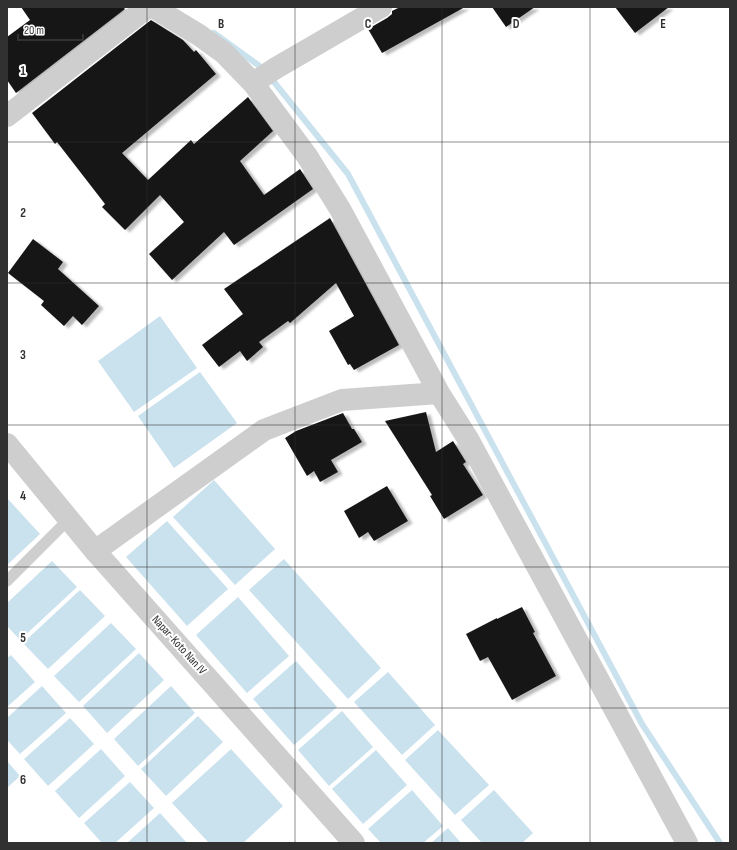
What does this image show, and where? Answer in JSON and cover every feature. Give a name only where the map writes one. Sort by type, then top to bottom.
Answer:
[{"type":"street","points":[[7,116],[148,7]]},
{"type":"street","points":[[153,7],[263,77],[307,156],[340,209],[439,393],[468,439],[687,843]]},
{"type":"street","points":[[263,77],[380,7]]},
{"type":"street","points":[[95,551],[264,430],[342,400],[439,393]]},
{"type":"street","name":"Napar-Koto Nan IV","points":[[7,444],[68,520],[354,843]]},
{"type":"lane","points":[[7,581],[68,520]]},
{"type":"water","points":[[160,316],[197,368],[134,412],[98,361]]},
{"type":"water","points":[[200,372],[237,423],[174,468],[138,416]]},
{"type":"water","points":[[214,480],[275,549],[235,585],[173,517]]},
{"type":"water","points":[[7,498],[40,534],[7,565]]},
{"type":"water","points":[[167,521],[228,589],[187,626],[126,557]]},
{"type":"water","points":[[284,559],[381,668],[348,699],[249,590]]},
{"type":"water","points":[[52,561],[77,587],[20,640],[7,626],[7,603]]},
{"type":"water","points":[[80,590],[105,616],[48,669],[23,643]]},
{"type":"water","points":[[238,597],[289,656],[247,693],[196,635]]},
{"type":"water","points":[[111,623],[136,649],[79,702],[54,676]]},
{"type":"water","points":[[139,653],[164,680],[107,733],[83,706]]},
{"type":"water","points":[[11,655],[35,682],[7,707],[7,658]]},
{"type":"water","points":[[296,661],[337,707],[294,745],[253,699]]},
{"type":"water","points":[[388,672],[435,725],[402,755],[354,702]]},
{"type":"water","points":[[42,686],[66,713],[20,754],[7,740],[7,718]]},
{"type":"water","points":[[171,686],[195,713],[138,766],[114,739]]},
{"type":"water","points":[[342,711],[373,747],[329,786],[298,750]]},
{"type":"water","points":[[198,716],[223,742],[166,796],[141,769]]},
{"type":"water","points":[[70,718],[94,744],[48,786],[24,759]]},
{"type":"water","points":[[438,730],[489,785],[455,815],[405,760]]},
{"type":"water","points":[[101,749],[125,776],[79,818],[55,791]]},
{"type":"water","points":[[231,749],[283,806],[243,843],[209,843],[172,803]]},
{"type":"water","points":[[376,750],[407,785],[363,824],[332,789]]},
{"type":"water","points":[[7,761],[20,776],[7,788]]},
{"type":"water","points":[[130,782],[154,808],[115,843],[102,843],[84,823]]},
{"type":"water","points":[[412,790],[443,826],[423,843],[381,843],[368,829]]},
{"type":"water","points":[[494,790],[533,833],[522,843],[482,843],[461,820]]},
{"type":"water","points":[[160,813],[187,843],[127,843]]},
{"type":"water","points":[[448,828],[461,843],[431,843]]},
{"type":"building","points":[[21,7],[123,7],[125,9],[16,93],[7,80],[7,37],[30,20]]},
{"type":"building","points":[[400,7],[465,7],[382,53],[368,29],[387,18],[392,14],[392,11]]},
{"type":"building","points":[[492,7],[535,7],[506,27]]},
{"type":"building","points":[[615,7],[669,7],[635,33]]},
{"type":"building","points":[[151,20],[183,40],[194,52],[196,50],[216,74],[122,153],[148,180],[191,140],[194,144],[248,97],[273,131],[240,161],[264,195],[300,169],[313,189],[234,245],[224,232],[172,280],[149,254],[184,222],[160,195],[125,230],[102,207],[105,204],[57,142],[55,144],[32,113]]},
{"type":"building","points":[[330,218],[399,345],[354,370],[350,364],[348,365],[329,331],[354,316],[336,283],[290,323],[288,321],[259,342],[263,347],[247,361],[240,351],[219,367],[202,345],[243,314],[224,289]]},
{"type":"building","points":[[33,239],[63,262],[58,269],[99,306],[82,325],[73,316],[64,326],[41,305],[44,301],[8,273]]},
{"type":"building","points":[[426,412],[436,452],[453,441],[466,462],[463,464],[483,495],[444,519],[430,496],[432,495],[385,421]]},
{"type":"building","points":[[343,413],[352,429],[354,429],[362,442],[331,460],[338,472],[320,482],[314,471],[307,476],[285,438],[296,431]]},
{"type":"building","points":[[387,486],[408,521],[374,541],[368,532],[359,538],[344,511]]},
{"type":"building","points":[[522,607],[535,632],[533,633],[556,676],[512,700],[488,657],[480,661],[466,634]]},
{"type":"waterway","points":[[214,33],[265,70]]},
{"type":"waterway","points":[[270,77],[348,174],[642,724],[720,843]]}]
